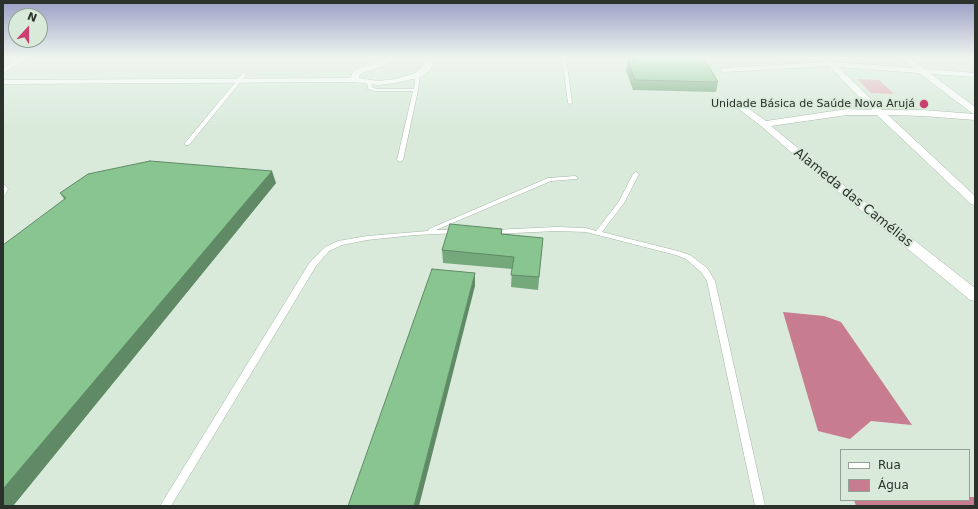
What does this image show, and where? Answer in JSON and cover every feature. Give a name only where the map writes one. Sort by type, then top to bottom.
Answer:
[{"type":"street","points":[[68,81],[175,81]]},
{"type":"street","points":[[366,81],[378,83],[397,81]]},
{"type":"street","points":[[848,81],[879,112],[974,200]]},
{"type":"street","points":[[936,81],[975,111]]},
{"type":"street","name":"Alameda das Camélias","points":[[731,100],[764,124],[818,170],[975,296]]},
{"type":"street","points":[[764,124],[847,112],[923,113],[975,117]]},
{"type":"lane","points":[[187,144],[240,81]]},
{"type":"lane","points":[[400,160],[417,81]]},
{"type":"lane","points":[[567,81],[570,103]]},
{"type":"lane","points":[[369,82],[370,88],[375,90],[416,90]]},
{"type":"lane","points":[[598,233],[621,203],[636,174]]},
{"type":"lane","points":[[426,233],[550,179],[575,178]]},
{"type":"lane","points":[[3,186],[5,188],[3,194]]},
{"type":"lane","points":[[485,232],[574,229],[598,233],[644,246],[678,253],[688,257],[704,270],[711,281],[760,506]]},
{"type":"lane","points":[[165,506],[314,264],[327,249],[340,243],[367,238],[426,233],[464,232]]},
{"type":"shaded area","points":[[859,81],[880,81],[894,94],[871,93]]},
{"type":"water","points":[[783,312],[824,316],[841,322],[912,425],[871,421],[850,439],[818,431]]},
{"type":"water","points":[[970,497],[975,497],[975,506],[856,506],[854,501],[970,501]]},
{"type":"building","points":[[666,81],[717,81],[718,82]]},
{"type":"building","points":[[150,161],[272,171],[3,489],[3,245],[66,198],[60,193],[88,174]]},
{"type":"building","points":[[450,224],[502,229],[501,234],[543,238],[539,277],[511,275],[514,257],[442,250]]},
{"type":"building","points":[[432,269],[475,273],[414,506],[348,506]]},
{"type":"place","name":"Unidade Básica de Saúde Nova Arujá","points":[[924,104]]}]
